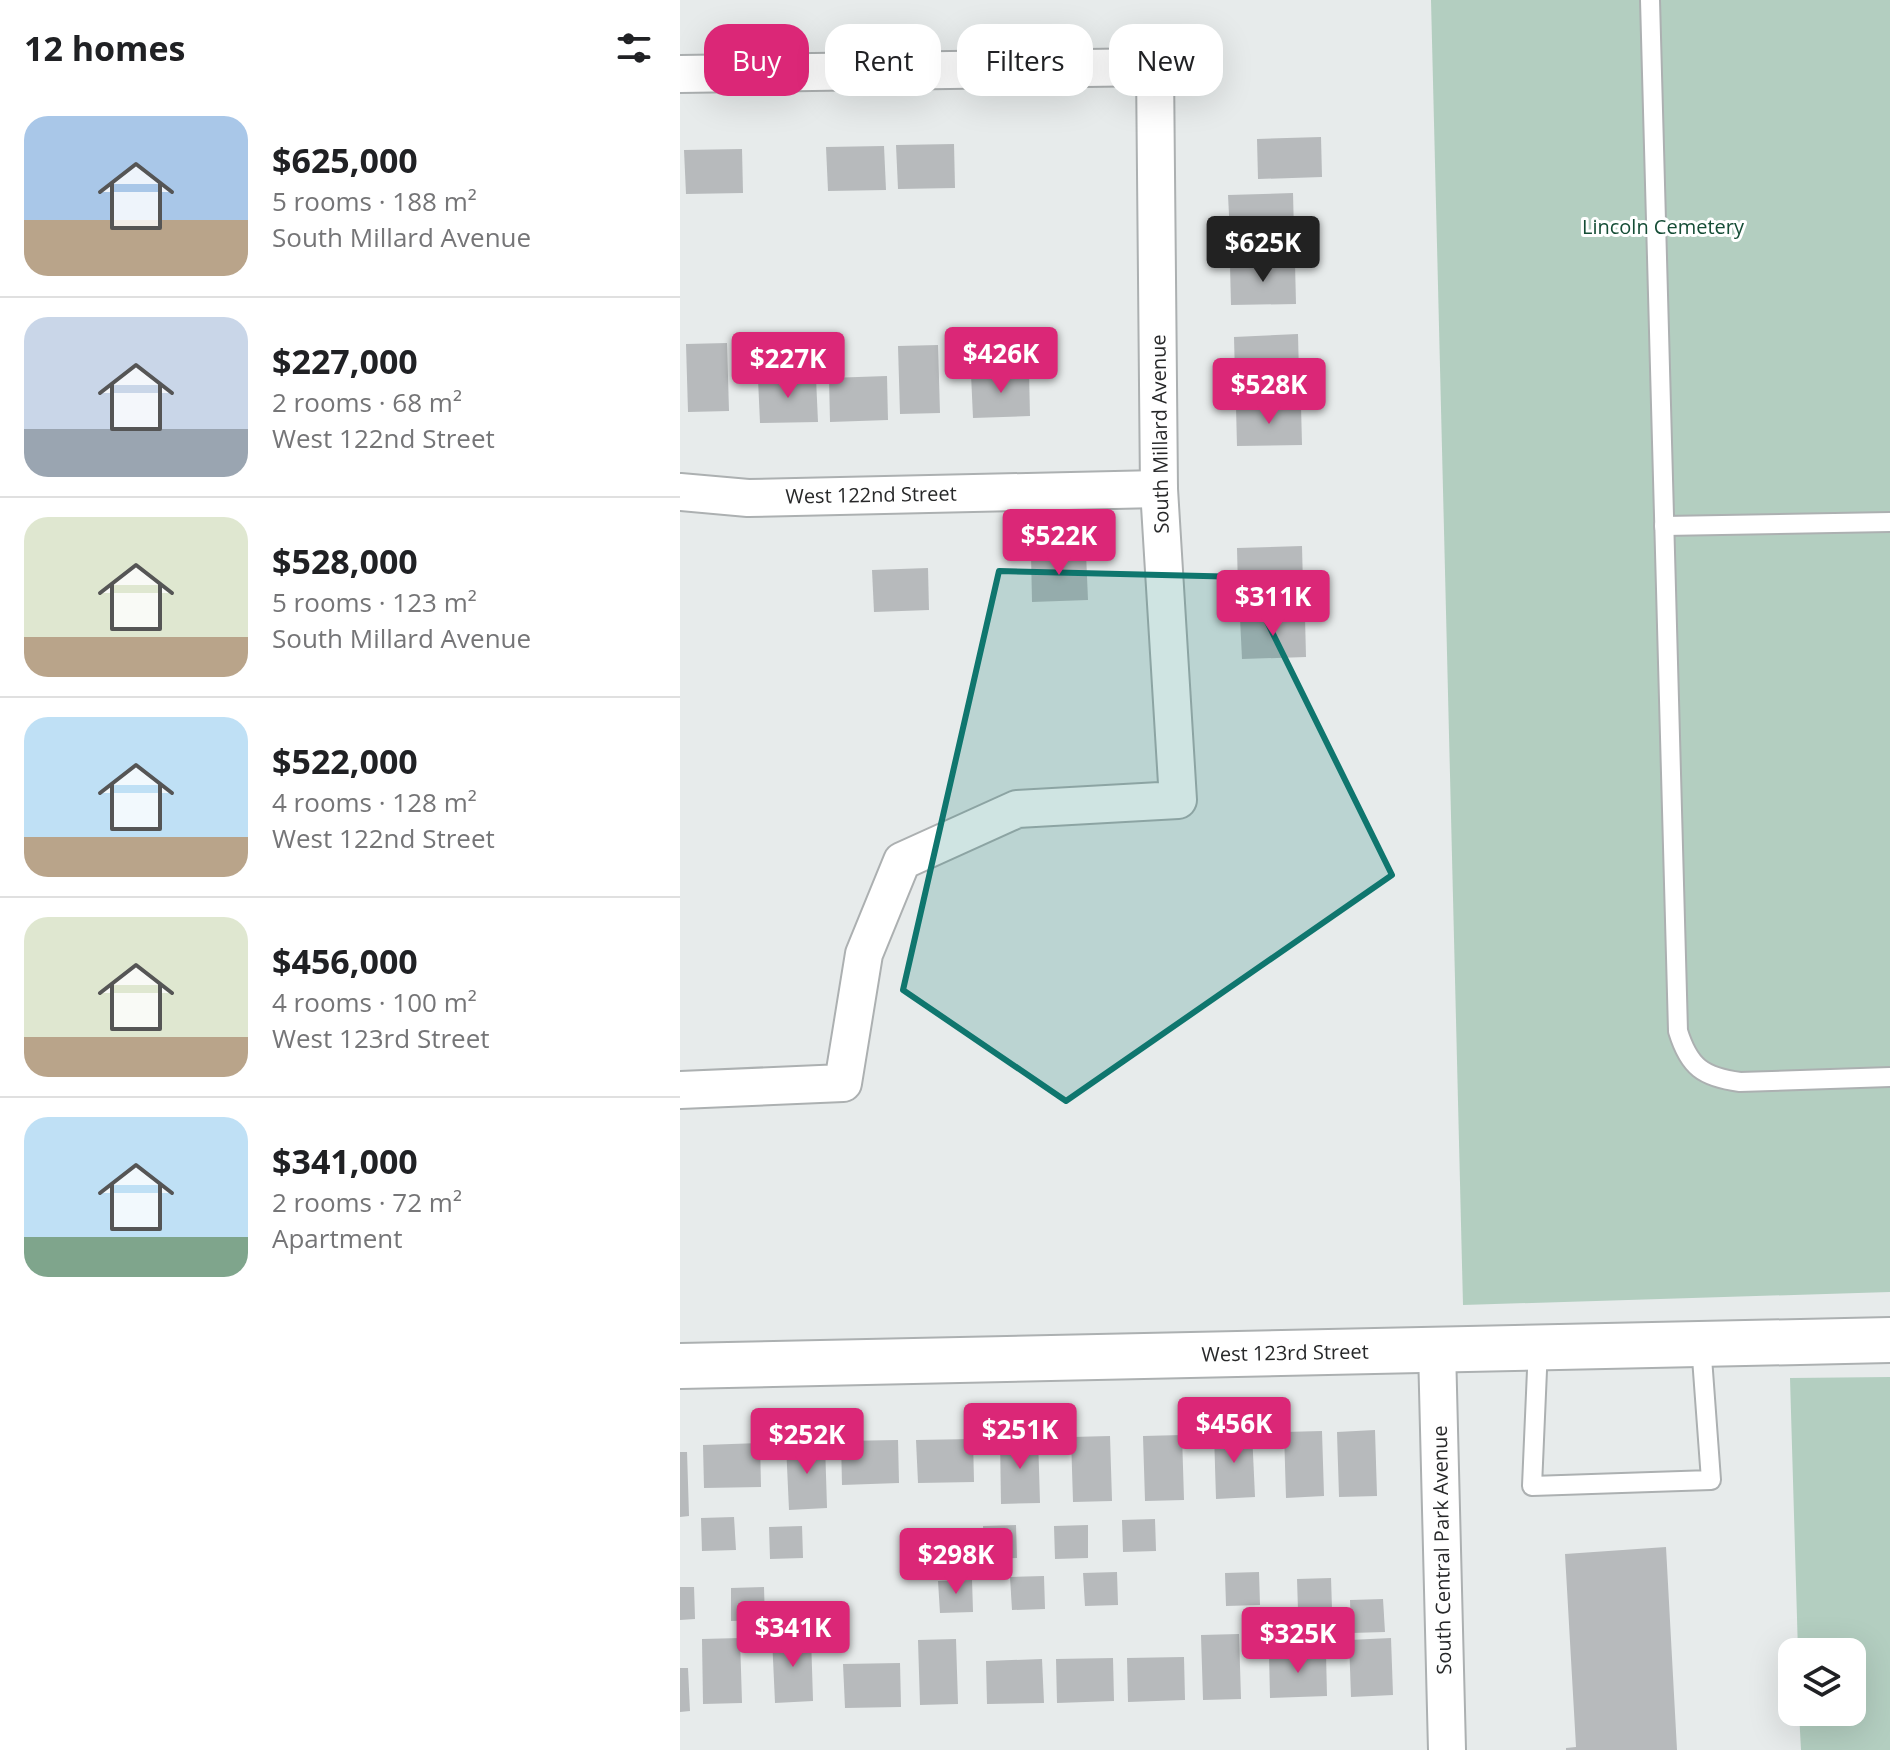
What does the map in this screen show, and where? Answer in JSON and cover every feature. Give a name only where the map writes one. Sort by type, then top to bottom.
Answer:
[{"type":"street","name":"South Millard Avenue","points":[[680,74],[1155,67],[1159,489],[1178,800],[1017,809],[902,861],[864,954],[843,1083],[680,1090]]},
{"type":"street","name":"West 122nd Street","points":[[680,492],[748,498],[1159,489]]},
{"type":"street","name":"West 123rd Street","points":[[680,1366],[1890,1340]]},
{"type":"street","name":"South Central Park Avenue","points":[[1437,1349],[1447,1750]]},
{"type":"lane","points":[[1650,0],[1678,1031],[1685,1054],[1698,1069],[1719,1079],[1740,1082],[1890,1077]]},
{"type":"lane","points":[[1664,526],[1890,522]]},
{"type":"lane","points":[[1538,1347],[1532,1486],[1711,1480],[1701,1344]]},
{"type":"highlighted area","points":[[999,571],[1245,577],[1392,875],[1066,1101],[903,990]]},
{"type":"green space","name":"Lincoln Cemetery","points":[[1431,0],[1890,0],[1890,1292],[1463,1305]]},
{"type":"green space","points":[[1890,1377],[1890,1750],[1801,1750],[1800,1726],[1866,1726],[1866,1638],[1798,1638],[1790,1378]]},
{"type":"building","points":[[1321,137],[1322,177],[1258,179],[1257,139]]},
{"type":"building","points":[[954,144],[955,188],[898,189],[896,145]]},
{"type":"building","points":[[884,146],[886,190],[828,191],[826,147]]},
{"type":"building","points":[[742,149],[743,193],[686,194],[684,150]]},
{"type":"building","points":[[1293,193],[1294,233],[1230,235],[1228,195]]},
{"type":"building","points":[[1295,263],[1296,304],[1231,305],[1230,265]]},
{"type":"building","points":[[1298,334],[1299,375],[1235,377],[1234,337]]},
{"type":"building","points":[[727,343],[729,411],[688,412],[686,344]]},
{"type":"building","points":[[938,345],[940,413],[900,414],[898,346]]},
{"type":"building","points":[[1029,372],[1030,416],[973,418],[971,374]]},
{"type":"building","points":[[887,376],[888,420],[830,422],[829,378]]},
{"type":"building","points":[[816,378],[818,422],[760,423],[758,379]]},
{"type":"building","points":[[1301,405],[1302,445],[1237,446],[1236,407]]},
{"type":"building","points":[[1302,546],[1303,586],[1238,588],[1237,548]]},
{"type":"building","points":[[1086,553],[1088,600],[1032,602],[1031,554]]},
{"type":"building","points":[[928,568],[929,610],[874,612],[872,570]]},
{"type":"building","points":[[1305,617],[1306,657],[1242,659],[1240,618]]},
{"type":"building","points":[[1375,1430],[1377,1496],[1339,1497],[1337,1432]]},
{"type":"building","points":[[1322,1431],[1324,1496],[1286,1498],[1284,1432]]},
{"type":"building","points":[[1252,1432],[1255,1497],[1216,1499],[1214,1433]]},
{"type":"building","points":[[1182,1435],[1184,1500],[1145,1501],[1143,1436]]},
{"type":"building","points":[[1110,1436],[1112,1501],[1073,1502],[1071,1437]]},
{"type":"building","points":[[1038,1437],[1040,1503],[1001,1504],[1000,1438]]},
{"type":"building","points":[[973,1439],[974,1482],[918,1483],[916,1440]]},
{"type":"building","points":[[898,1440],[899,1483],[842,1485],[841,1441]]},
{"type":"building","points":[[760,1443],[761,1487],[704,1488],[703,1445]]},
{"type":"building","points":[[825,1443],[827,1508],[789,1510],[786,1444]]},
{"type":"building","points":[[680,1452],[687,1452],[689,1516],[680,1517]]},
{"type":"building","points":[[734,1517],[736,1550],[702,1551],[701,1518]]},
{"type":"building","points":[[1155,1519],[1156,1551],[1123,1552],[1122,1520]]},
{"type":"building","points":[[1016,1525],[1017,1558],[984,1559],[983,1526]]},
{"type":"building","points":[[1088,1525],[1088,1558],[1055,1559],[1054,1526]]},
{"type":"building","points":[[802,1526],[803,1558],[770,1559],[769,1527]]},
{"type":"building","points":[[948,1529],[949,1562],[916,1563],[915,1530]]},
{"type":"building","points":[[1666,1547],[1677,1750],[1566,1750],[1576,1747],[1565,1554]]},
{"type":"building","points":[[1117,1572],[1118,1605],[1085,1606],[1083,1573]]},
{"type":"building","points":[[1259,1572],[1260,1605],[1226,1606],[1225,1573]]},
{"type":"building","points":[[1044,1576],[1045,1609],[1012,1610],[1010,1577]]},
{"type":"building","points":[[1331,1578],[1332,1610],[1298,1611],[1297,1579]]},
{"type":"building","points":[[972,1580],[973,1612],[940,1613],[938,1581]]},
{"type":"building","points":[[680,1587],[694,1587],[695,1619],[680,1620]]},
{"type":"building","points":[[764,1587],[765,1620],[731,1621],[731,1588]]},
{"type":"building","points":[[1383,1599],[1385,1632],[1351,1633],[1350,1600]]},
{"type":"building","points":[[1239,1634],[1241,1699],[1203,1700],[1201,1635]]},
{"type":"building","points":[[811,1636],[813,1701],[775,1703],[772,1637]]},
{"type":"building","points":[[740,1638],[742,1703],[703,1704],[702,1639]]},
{"type":"building","points":[[1391,1638],[1393,1695],[1351,1697],[1349,1640]]},
{"type":"building","points":[[956,1639],[958,1704],[920,1705],[918,1640]]},
{"type":"building","points":[[1326,1653],[1327,1696],[1270,1698],[1269,1654]]},
{"type":"building","points":[[1184,1657],[1185,1700],[1128,1702],[1127,1658]]},
{"type":"building","points":[[1113,1658],[1114,1701],[1057,1703],[1056,1659]]},
{"type":"building","points":[[1042,1659],[1044,1703],[987,1704],[986,1661]]},
{"type":"building","points":[[900,1663],[901,1707],[845,1708],[843,1664]]},
{"type":"building","points":[[680,1668],[688,1668],[690,1711],[680,1712]]}]
